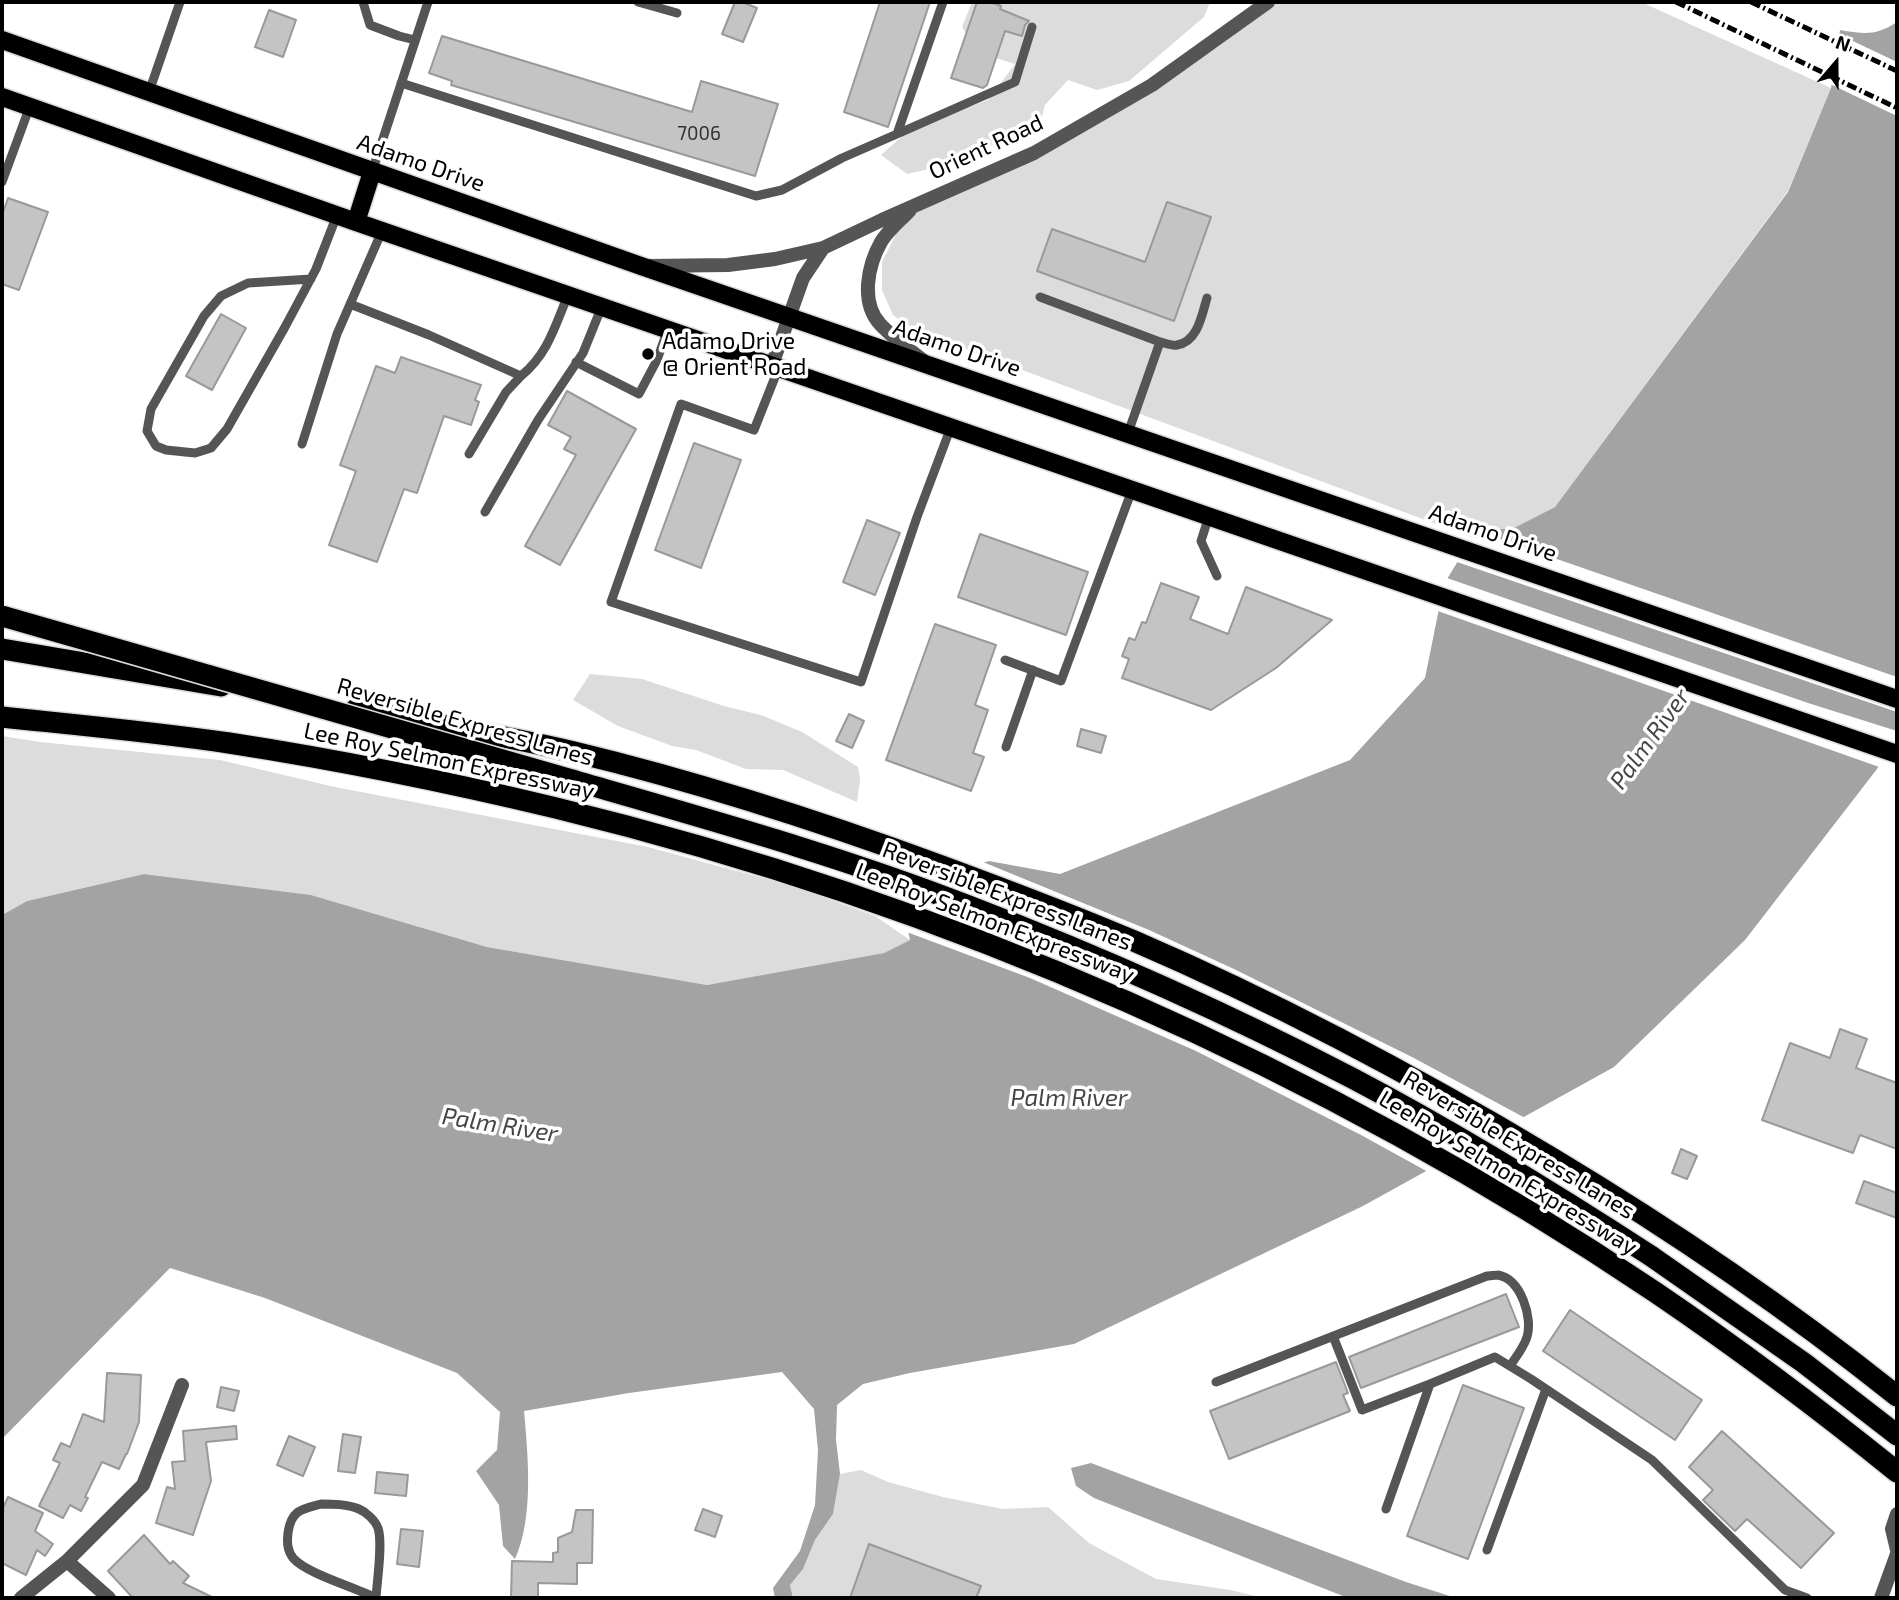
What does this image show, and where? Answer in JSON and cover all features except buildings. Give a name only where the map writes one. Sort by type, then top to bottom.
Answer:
[{"type":"highway","name":"Reversible Express Lanes","points":[[2,616],[805,849],[966,905],[1115,965],[1353,1079],[1505,1164],[1651,1255],[1731,1310],[1897,1435]]},
{"type":"highway","name":"Lee Roy Selmon Expressway","points":[[2,649],[355,709],[575,752],[809,819],[1058,910],[1226,982],[1416,1079],[1590,1181],[1737,1278],[1891,1390]]},
{"type":"highway","name":"Lee Roy Selmon Expressway","points":[[2,717],[232,744],[474,789],[555,808],[747,860],[883,904],[1054,971],[1242,1056],[1461,1171],[1610,1263],[1739,1351],[1897,1472]]},
{"type":"main road","name":"Adamo Drive","points":[[2,40],[641,266],[1897,699]]},
{"type":"main road","points":[[2,97],[356,222],[1897,754]]},
{"type":"main road","points":[[356,222],[373,172]]},
{"type":"street","name":"Orient Road","points":[[641,266],[728,265],[775,259],[823,248],[1034,153],[1140,92],[1268,2]]},
{"type":"street","points":[[915,205],[882,241],[867,285],[869,304],[878,322],[926,363]]},
{"type":"street","points":[[775,366],[788,316],[803,278],[823,248]]},
{"type":"street","points":[[21,1598],[67,1561],[142,1485],[182,1385]]},
{"type":"street","points":[[1881,1598],[1897,1552],[1892,1529],[1897,1514]]},
{"type":"street","points":[[67,1561],[109,1598]]},
{"type":"lane","points":[[149,92],[180,2]]},
{"type":"lane","points":[[363,2],[370,25],[415,40]]},
{"type":"lane","points":[[373,172],[428,2]]},
{"type":"lane","points":[[638,2],[677,13]]},
{"type":"lane","points":[[897,134],[943,2]]},
{"type":"lane","points":[[401,83],[756,197],[782,190],[842,158],[1015,82],[1032,27]]},
{"type":"lane","points":[[2,182],[30,106]]},
{"type":"lane","points":[[311,279],[248,283],[221,296],[204,316],[151,409],[147,430],[156,446],[166,450],[195,453],[211,448],[227,429],[311,279],[337,215]]},
{"type":"lane","points":[[302,444],[337,334],[382,231]]},
{"type":"lane","points":[[469,454],[506,393],[537,361],[548,344],[568,295]]},
{"type":"lane","points":[[1040,297],[1160,342],[1177,345],[1191,339],[1207,298]]},
{"type":"lane","points":[[351,304],[521,376]]},
{"type":"lane","points":[[485,512],[538,421],[583,353],[602,306]]},
{"type":"lane","points":[[576,362],[639,394],[657,360],[668,329]]},
{"type":"lane","points":[[1128,433],[1160,342]]},
{"type":"lane","points":[[775,366],[754,430],[681,404],[611,602],[861,682],[917,517],[951,427]]},
{"type":"lane","points":[[1004,660],[1061,681],[1132,490]]},
{"type":"lane","points":[[1209,516],[1201,541],[1217,576]]},
{"type":"lane","points":[[1006,747],[1032,670]]},
{"type":"lane","points":[[1216,1382],[1487,1276],[1498,1275],[1510,1281],[1516,1288],[1528,1312],[1527,1337],[1510,1366]]},
{"type":"lane","points":[[1333,1336],[1362,1410],[1495,1357],[1652,1460],[1785,1590],[1807,1598]]},
{"type":"lane","points":[[1386,1509],[1430,1384]]},
{"type":"lane","points":[[1487,1550],[1546,1389]]},
{"type":"lane","points":[[321,1504],[358,1509],[369,1515],[377,1526],[380,1539],[376,1598],[302,1566],[292,1557],[287,1546],[291,1518],[300,1510],[321,1504]]},
{"type":"shaded area","points":[[972,2],[1210,2],[1204,17],[1129,81],[1097,90],[1068,80],[1045,105],[1040,124],[951,164],[907,174],[881,155],[909,130],[988,100],[1015,64],[977,52],[962,27]]},
{"type":"shaded area","points":[[1276,2],[1641,2],[1831,88],[1788,191],[1555,507],[1512,529],[1488,529],[1471,537],[912,329],[893,315],[882,290],[882,262],[902,222],[922,206],[1100,119],[1218,47]]},
{"type":"shaded area","points":[[590,674],[642,679],[761,715],[802,732],[858,767],[860,779],[857,802],[783,770],[746,769],[618,726],[573,700]]},
{"type":"shaded area","points":[[2,736],[220,760],[335,787],[648,847],[792,886],[875,916],[910,940],[884,953],[707,985],[487,947],[311,895],[144,874],[27,901],[2,915]]},
{"type":"shaded area","points":[[861,1470],[888,1482],[1003,1509],[1048,1507],[1089,1543],[1156,1579],[1264,1598],[793,1598],[790,1585],[803,1569],[815,1540],[833,1514],[840,1474]]},
{"type":"water","name":"Palm River","points":[[1897,22],[1897,735],[1877,769],[1745,940],[1614,1067],[1363,1206],[1074,1344],[863,1384],[837,1405],[836,1440],[840,1474],[833,1514],[815,1540],[803,1569],[790,1585],[793,1598],[775,1598],[773,1588],[800,1551],[815,1505],[818,1450],[814,1409],[782,1372],[629,1393],[524,1411],[528,1467],[527,1506],[515,1559],[503,1546],[499,1505],[476,1471],[497,1450],[500,1412],[457,1373],[265,1298],[170,1268],[2,1439],[2,915],[27,901],[144,874],[311,895],[487,947],[707,985],[884,953],[910,940],[901,898],[942,874],[989,861],[1060,874],[1350,760],[1425,678],[1444,584],[1466,548],[1487,529],[1512,529],[1555,507],[1788,192],[1831,88],[1840,30],[1870,33],[1883,30]]},
{"type":"water","points":[[1091,1463],[1406,1582],[1456,1598],[1348,1598],[1094,1498],[1076,1486],[1071,1468]]},
{"type":"pier","points":[[1836,33],[1897,62],[1897,116],[1828,83]]},
{"type":"pier","points":[[1479,532],[1897,677],[1897,712],[1454,561],[1463,546]]},
{"type":"pier","points":[[1444,577],[1808,703],[1897,731],[1897,742],[1882,768],[1435,610],[1440,583]]},
{"type":"pier","points":[[978,860],[1149,930],[1234,969],[1412,1057],[1527,1119],[1430,1173],[1196,1051],[1030,978],[904,931],[899,895],[940,871]]},
{"type":"railway","points":[[1676,2],[1897,108]]},
{"type":"railway","points":[[1751,2],[1897,71]]},
{"type":"place","name":"Adamo Drive @ Orient Road","points":[[648,354]]}]
